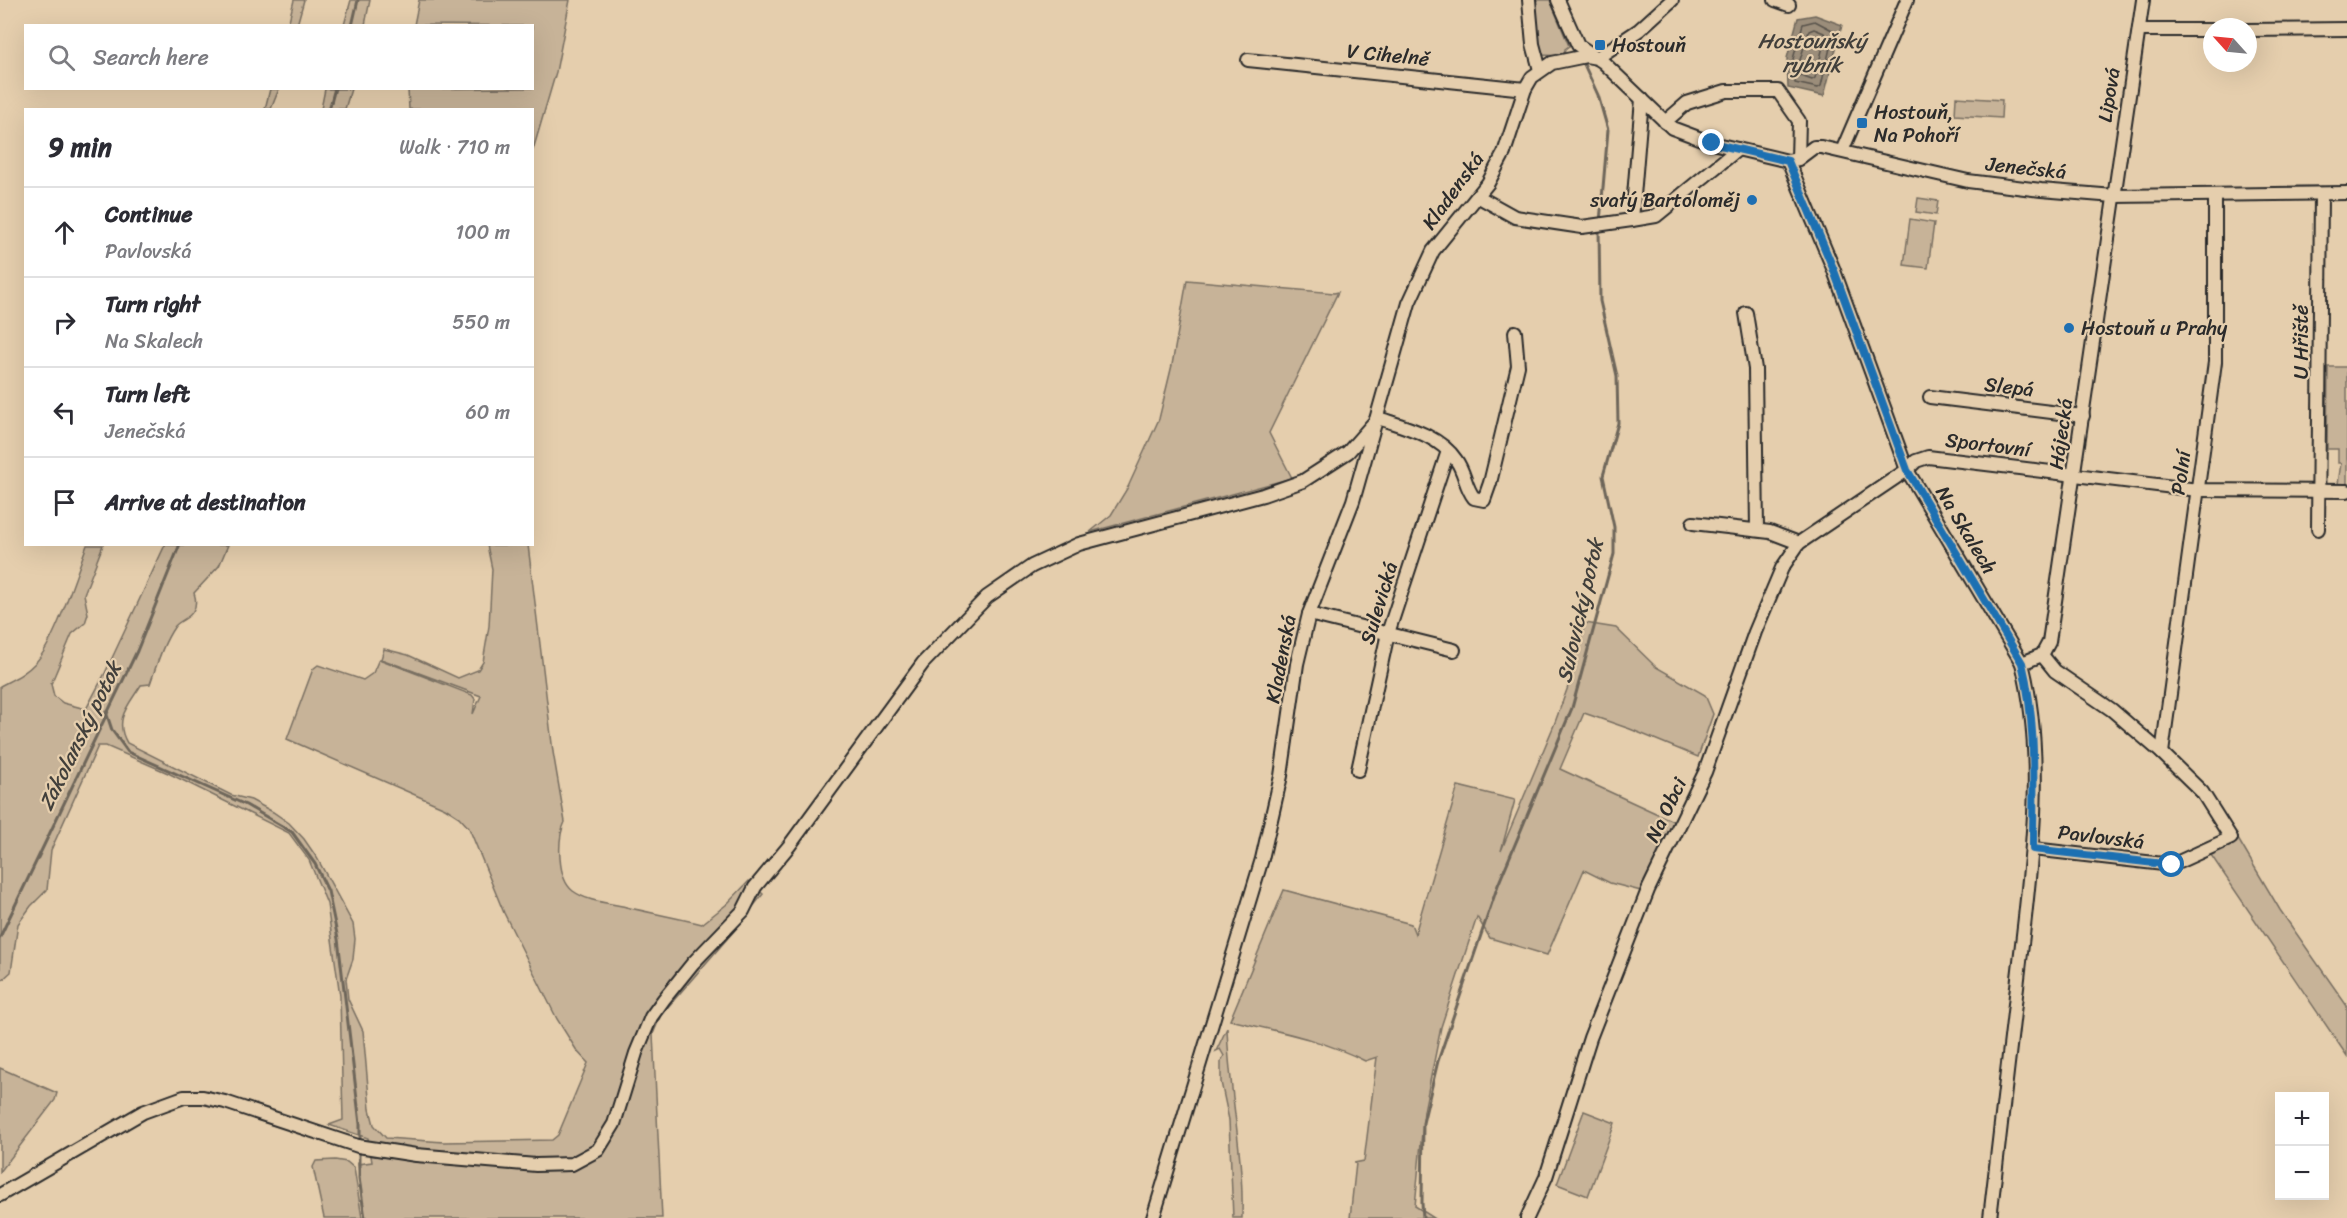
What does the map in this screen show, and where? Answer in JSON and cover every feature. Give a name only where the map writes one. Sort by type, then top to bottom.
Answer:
[{"type":"street","points":[[1529,0],[1533,44],[1540,70],[1552,63],[1578,57],[1597,58],[1639,30],[1672,0]]},
{"type":"street","points":[[1558,0],[1578,45],[1597,58],[1665,122],[1682,133],[1738,149],[1793,160],[1799,121],[1778,91],[1726,92],[1687,103],[1665,122]]},
{"type":"street","points":[[1775,0],[1789,5]]},
{"type":"street","points":[[1842,151],[1907,0]]},
{"type":"street","name":"Lipová","points":[[2114,196],[2143,0]]},
{"type":"street","points":[[2257,30],[2347,29]]},
{"type":"street","points":[[2139,30],[2203,30]]},
{"type":"street","name":"V Cihelně","points":[[1248,60],[1525,89]]},
{"type":"street","name":"Kladenská","points":[[1153,1218],[1262,859],[1281,776],[1297,664],[1309,614],[1353,501],[1409,303],[1433,251],[1479,196],[1504,153],[1525,89],[1532,77],[1540,70]]},
{"type":"street","points":[[1632,220],[1642,99]]},
{"type":"street","name":"Jenečská","points":[[1793,160],[1814,147],[1842,151],[1968,181],[2114,196],[2347,193]]},
{"type":"street","points":[[1479,196],[1515,217],[1582,227],[1656,216],[1738,149]]},
{"type":"street","name":"Na Skalech","points":[[1793,160],[1907,470],[2022,663],[2028,685],[2033,750],[2033,849],[1990,1218]]},
{"type":"street","name":"U Hřiště","points":[[2318,529],[2321,194]]},
{"type":"street","name":"Polní","points":[[2162,753],[2215,362],[2215,195]]},
{"type":"street","name":"Hájecká","points":[[2042,655],[2049,642],[2114,196]]},
{"type":"street","points":[[1746,313],[1755,369],[1757,530]]},
{"type":"street","points":[[1378,418],[1435,440],[1455,458],[1474,498],[1484,500],[1518,366],[1515,332]]},
{"type":"street","name":"Slepá","points":[[1930,397],[2083,416]]},
{"type":"street","name":"Kladenská","points":[[0,1196],[143,1112],[184,1097],[203,1097],[225,1102],[378,1150],[536,1165],[572,1164],[598,1150],[614,1124],[636,1053],[651,1017],[693,963],[742,911],[755,887],[789,846],[923,663],[980,603],[1009,580],[1032,566],[1079,544],[1263,495],[1303,481],[1348,452],[1378,418]]},
{"type":"street","name":"Sulevická","points":[[1358,770],[1388,633],[1448,451]]},
{"type":"street","name":"Sportovní","points":[[1907,470],[1916,461],[1928,457],[2198,490],[2319,492]]},
{"type":"street","name":"Na Obci","points":[[1527,1218],[1546,1177],[1581,1062],[1644,901],[1705,772],[1755,632],[1782,568],[1799,543],[1907,470]]},
{"type":"street","points":[[2319,492],[2347,491]]},
{"type":"street","points":[[1694,523],[1770,532],[1799,543]]},
{"type":"street","points":[[1309,614],[1454,650]]},
{"type":"street","points":[[2022,663],[2042,655],[2055,671],[2112,710],[2162,753]]},
{"type":"street","name":"Pavlovská","points":[[2033,849],[2172,865],[2231,838],[2202,792],[2162,753]]},
{"type":"shaded area","points":[[294,0],[304,0],[297,24],[288,24]]},
{"type":"shaded area","points":[[351,0],[370,0],[365,24],[344,24]]},
{"type":"shaded area","points":[[419,0],[570,0],[556,72],[534,147],[534,108],[409,108],[408,90],[534,90],[534,24],[414,24]]},
{"type":"shaded area","points":[[1535,0],[1550,0],[1569,46],[1565,49],[1564,56],[1541,55],[1536,34]]},
{"type":"shaded area","points":[[270,90],[279,90],[271,108],[265,108]]},
{"type":"shaded area","points":[[325,90],[351,90],[345,108],[321,108]]},
{"type":"shaded area","points":[[1956,97],[2002,100],[2001,118],[1955,115]]},
{"type":"shaded area","points":[[1918,198],[1938,201],[1936,215],[1916,212]]},
{"type":"shaded area","points":[[1910,219],[1934,223],[1928,268],[1904,265]]},
{"type":"shaded area","points":[[1187,280],[1338,292],[1269,433],[1292,478],[1090,532],[1111,515],[1128,487],[1159,419],[1172,365]]},
{"type":"shaded area","points":[[2328,367],[2347,367],[2347,484],[2338,484],[2341,463],[2338,463],[2338,449],[2327,449]]},
{"type":"shaded area","points":[[87,546],[103,546],[84,594],[88,614],[85,623],[72,634],[51,684],[54,696],[63,703],[86,709],[165,546],[228,546],[219,566],[194,593],[196,604],[191,614],[177,624],[171,633],[150,684],[141,685],[124,713],[122,727],[127,743],[231,795],[251,800],[273,812],[289,823],[317,858],[353,924],[355,939],[353,959],[346,979],[348,999],[363,1031],[370,1109],[374,1125],[386,1138],[444,1142],[552,1140],[558,1135],[588,1063],[577,1051],[557,1019],[504,913],[469,828],[459,817],[445,808],[287,739],[313,669],[318,665],[363,680],[373,673],[379,659],[472,695],[475,699],[473,714],[481,696],[381,659],[384,649],[408,655],[458,678],[478,670],[483,662],[489,626],[492,569],[487,546],[528,546],[553,752],[565,822],[560,848],[561,868],[568,885],[579,895],[592,900],[702,924],[727,904],[749,881],[763,894],[661,1015],[653,1034],[662,1218],[364,1218],[358,1164],[372,1162],[368,1138],[329,1125],[343,1120],[340,996],[327,904],[309,860],[289,833],[168,773],[106,746],[98,746],[51,850],[47,890],[18,924],[11,972],[0,982],[0,686],[27,670],[43,653],[71,590]]},
{"type":"shaded area","points":[[1585,623],[1616,628],[1656,667],[1705,695],[1713,714],[1698,757],[1584,713],[1560,769],[1675,822],[1645,892],[1610,883],[1584,870],[1547,955],[1490,938],[1477,917],[1441,1027],[1424,1111],[1415,1206],[1434,1218],[1350,1218],[1356,1163],[1354,1163],[1364,1161],[1377,1057],[1365,1061],[1316,1041],[1230,1020],[1284,890],[1411,924],[1415,934],[1458,786],[1515,800],[1501,851],[1554,725],[1569,684]]},
{"type":"shaded area","points":[[2238,839],[2280,910],[2347,1006],[2347,1056],[2211,855]]},
{"type":"shaded area","points":[[1227,1028],[1241,1170],[1242,1218],[1233,1218],[1229,1120],[1221,1082],[1221,1061],[1224,1056],[1220,1049],[1216,1051]]},
{"type":"shaded area","points":[[0,1068],[57,1093],[55,1100],[0,1172]]},
{"type":"shaded area","points":[[1584,1111],[1615,1123],[1588,1196],[1557,1184]]},
{"type":"shaded area","points":[[316,1161],[347,1162],[354,1168],[362,1218],[324,1218],[313,1167]]},
{"type":"water","name":"Hostouňský rybník","points":[[1815,15],[1842,25],[1824,96],[1788,88],[1787,58],[1798,18]]},
{"type":"waterway","name":"Zákolanský potok","points":[[352,24],[358,0]]},
{"type":"waterway","name":"Sulovický potok","points":[[1582,60],[1598,95],[1608,130],[1600,222]]},
{"type":"waterway","name":"Zákolanský potok","points":[[330,108],[334,90]]},
{"type":"waterway","name":"Sulovický potok","points":[[1423,1218],[1423,1123],[1438,1061],[1498,885],[1572,708],[1614,554],[1614,527],[1603,476],[1618,423],[1617,376],[1600,301],[1599,228]]},
{"type":"waterway","name":"Zákolanský potok","points":[[0,937],[137,651],[179,546]]},
{"type":"waterway","points":[[106,712],[112,730],[128,752],[246,805],[292,832],[315,864],[328,891],[338,939],[360,1124],[360,1142]]},
{"type":"waterway","points":[[359,1148],[359,1178],[365,1218]]},
{"type":"place","name":"Hostouň","points":[[1600,45]]},
{"type":"place","name":"Hostouň, Na Pohoří","points":[[1862,123]]},
{"type":"place","name":"svatý Bartoloměj","points":[[1752,200]]},
{"type":"place","name":"Hostouň u Prahy","points":[[2069,328]]},
{"type":"route","points":[[1712,143],[1788,161],[1833,268],[1907,470],[2022,663],[2028,685],[2033,750],[2033,849],[2172,865]]}]
